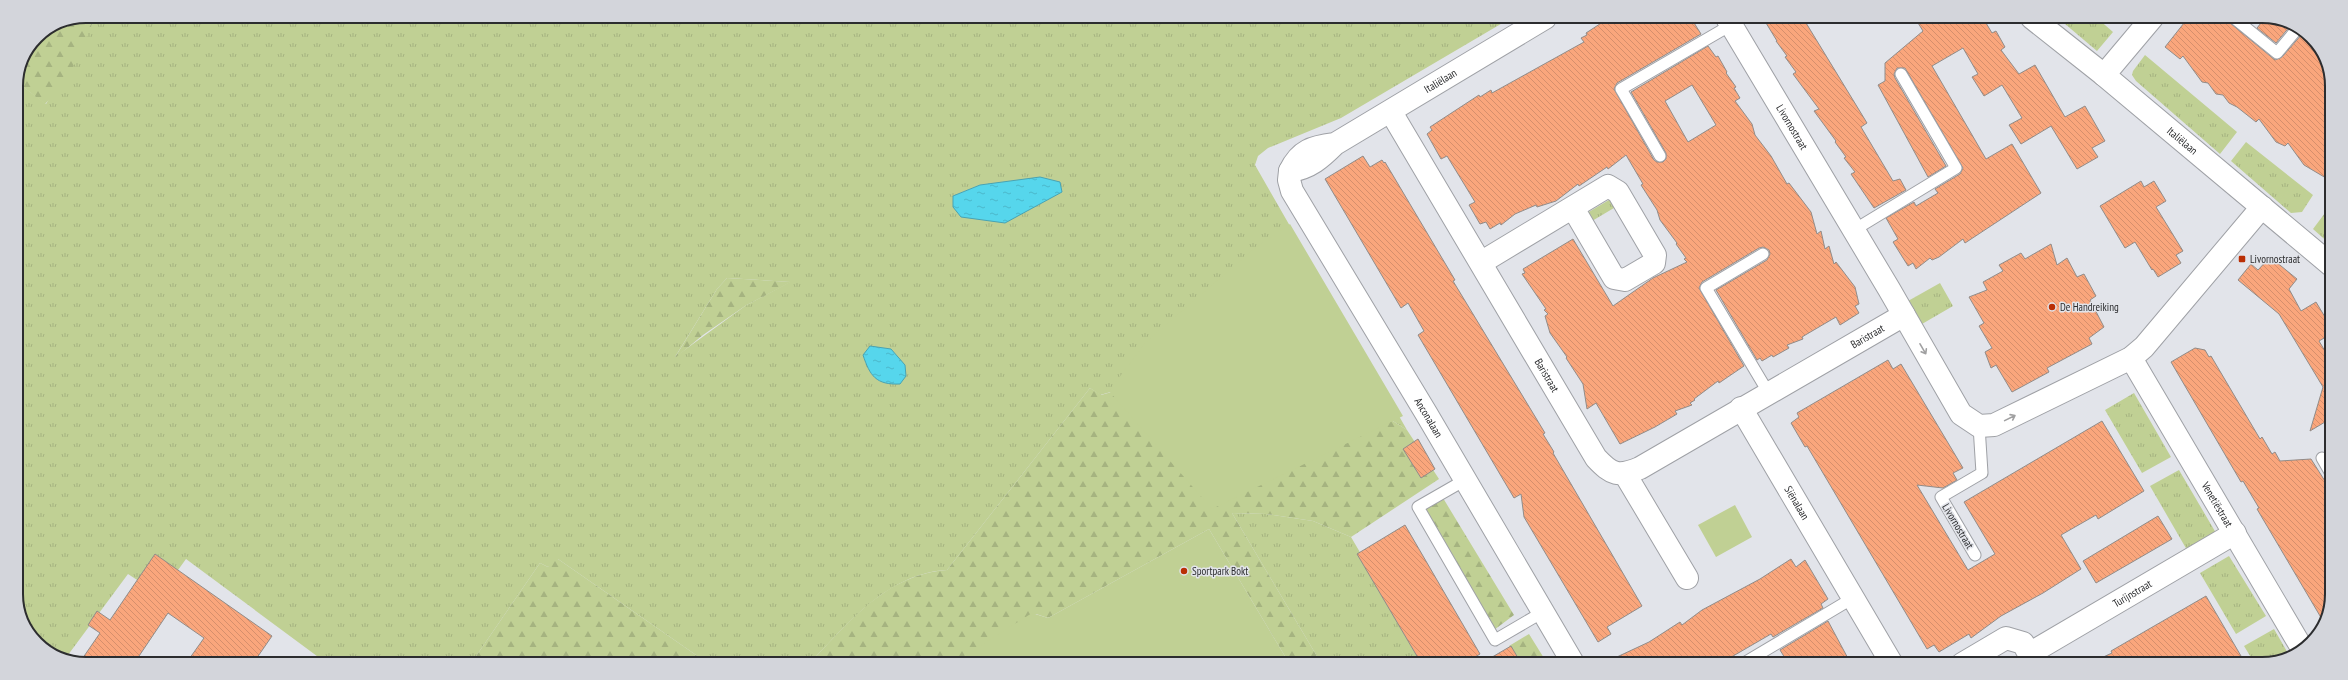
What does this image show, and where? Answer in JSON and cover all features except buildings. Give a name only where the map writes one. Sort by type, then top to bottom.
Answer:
[{"type":"street","name":"Italiëlaan","points":[[1290,171],[1297,157],[1315,147],[1335,144],[1391,112],[1537,23]]},
{"type":"street","name":"Livornostraat","points":[[1730,23],[1854,230],[1961,414],[1979,426]]},
{"type":"street","name":"Italiëlaan","points":[[2038,23],[2104,75],[2325,260]]},
{"type":"street","points":[[2104,75],[2148,23]]},
{"type":"street","name":"Baristraat","points":[[1391,112],[1482,262],[1596,458],[1609,472],[1625,474],[1640,468],[1768,392],[1904,315]]},
{"type":"street","name":"Anconalaan","points":[[1290,171],[1288,180],[1292,191],[1569,657]]},
{"type":"street","points":[[1482,262],[1573,208]]},
{"type":"street","points":[[1979,426],[1994,425],[2131,358],[2144,347],[2262,208]]},
{"type":"street","name":"Venetiëstraat","points":[[2131,358],[2300,644]]},
{"type":"street","name":"Siënalaan","points":[[1741,408],[1888,657]]},
{"type":"street","points":[[1625,474],[1687,578]]},
{"type":"street","name":"Turijnstraat","points":[[2035,657],[2235,533]]},
{"type":"street","name":"Turijnstraat","points":[[1974,657],[2006,638],[2023,643],[2031,657]]},
{"type":"lane","name":"Livornostraat","points":[[1660,156],[1621,89],[1726,23]]},
{"type":"lane","points":[[2240,23],[2277,53],[2294,32]]},
{"type":"lane","points":[[1854,230],[1956,168],[1901,74]]},
{"type":"lane","points":[[1763,254],[1706,288],[1768,392]]},
{"type":"lane","name":"Livornostraat","points":[[1975,555],[1941,497],[1982,473],[1979,426]]},
{"type":"lane","points":[[2322,458],[2325,463]]},
{"type":"lane","points":[[1465,480],[1418,507],[1495,640],[1543,612]]},
{"type":"lane","points":[[1754,657],[1853,598]]},
{"type":"green space","points":[[93,23],[1502,23],[1341,118],[1268,148],[1258,156],[1255,165],[1407,430],[1307,367],[1200,367],[1100,395],[1090,388],[947,570],[926,573],[906,580],[888,590],[871,602],[816,657],[699,657],[558,559],[548,567],[540,563],[475,657],[318,657],[186,559],[160,595],[128,574],[68,654],[55,649],[48,644],[31,625],[24,606],[23,598],[23,87],[46,104]],"holes":[[[1009,183],[953,207],[953,196],[980,185]],[[727,278],[790,282],[745,306],[675,357],[717,289]]]},
{"type":"green space","points":[[93,23],[67,81],[45,104],[23,87],[24,74],[34,51],[51,34],[62,28],[74,24]]},
{"type":"green space","points":[[2064,23],[2103,23],[2113,32],[2097,51]]},
{"type":"green space","points":[[2145,55],[2237,132],[2220,154],[2136,81],[2132,75],[2133,71]]},
{"type":"green space","points":[[2246,142],[2313,195],[2302,212],[2291,213],[2231,161]]},
{"type":"green space","points":[[1614,197],[1619,205],[1592,221],[1587,213]]},
{"type":"green space","points":[[2325,213],[2325,240],[2313,229]]},
{"type":"green space","points":[[1290,224],[1403,416],[1212,509],[1109,391],[1146,342],[1254,249]]},
{"type":"green space","points":[[727,278],[791,282],[745,306],[703,335],[674,359],[717,289]]},
{"type":"green space","points":[[1940,283],[1953,306],[1922,324],[1908,301]]},
{"type":"green space","points":[[1200,367],[1307,367],[1407,430],[1439,479],[1351,537],[1313,521],[1266,514],[1232,513],[1317,657],[1285,657],[1209,529],[1048,618],[1036,614],[963,657],[816,657],[855,616],[888,590],[906,580],[925,573],[947,570],[1090,388],[1101,395]]},
{"type":"green space","points":[[2134,393],[2171,457],[2142,473],[2105,410]]},
{"type":"green space","points":[[2179,470],[2216,533],[2187,550],[2150,486]]},
{"type":"green space","points":[[1443,498],[1514,615],[1494,630],[1424,508]]},
{"type":"green space","points":[[1735,505],[1752,537],[1716,557],[1698,525]]},
{"type":"green space","points":[[1232,513],[1266,514],[1313,521],[1351,537],[1421,657],[1317,657]]},
{"type":"green space","name":"Sportpark Bokt","points":[[1209,529],[1285,657],[962,657],[1032,613],[1048,618]]},
{"type":"green space","points":[[2229,556],[2266,616],[2236,634],[2200,573]]},
{"type":"green space","points":[[553,559],[558,559],[699,657],[475,657],[540,563],[548,567]]},
{"type":"green space","points":[[2274,629],[2287,652],[2274,656],[2251,657],[2244,646]]},
{"type":"green space","points":[[1529,634],[1543,657],[1514,657],[1509,646]]},
{"type":"water","points":[[1040,177],[1060,182],[1062,192],[1005,223],[961,217],[953,207],[953,196],[980,185]]},
{"type":"water","points":[[870,346],[891,349],[905,365],[906,376],[900,384],[885,383],[875,378],[871,374],[863,355]]},
{"type":"place","name":"Livornostraat","points":[[2242,259]]},
{"type":"place","name":"De Handreiking","points":[[2052,307]]},
{"type":"place","name":"Sportpark Bokt","points":[[1184,571]]}]
